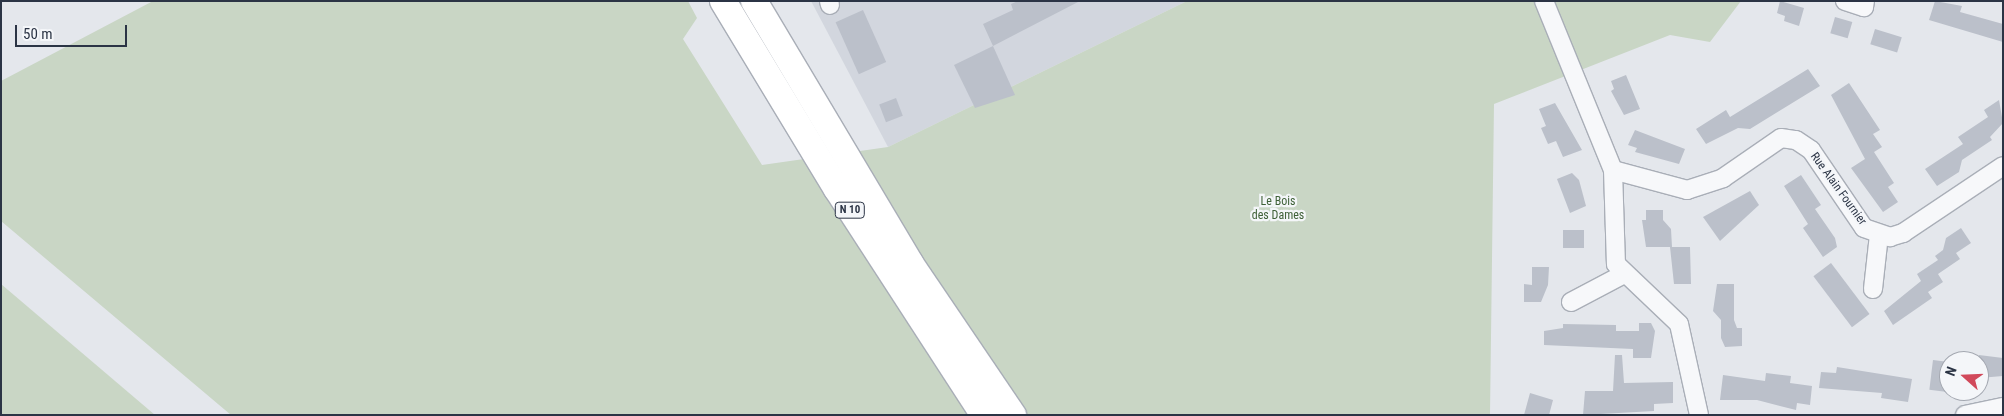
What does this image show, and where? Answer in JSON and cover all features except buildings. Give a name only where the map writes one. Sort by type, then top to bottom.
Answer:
[{"type":"highway","name":"N 10","points":[[723,1],[847,206],[984,415]]},
{"type":"highway","name":"N 10","points":[[754,1],[910,262],[1013,415]]},
{"type":"street","points":[[1544,1],[1613,170],[1614,252],[1624,274],[1670,312],[1686,341],[1692,394],[1699,415]]},
{"type":"street","points":[[1845,1],[1864,7],[1865,1]]},
{"type":"street","name":"Rue Alain Fournier","points":[[1613,170],[1687,190],[1723,178],[1773,142],[1796,140],[1811,150],[1864,228],[1879,235],[1903,234],[2003,166]]},
{"type":"street","points":[[1873,289],[1879,235]]},
{"type":"street","points":[[1572,302],[1624,274]]},
{"type":"street","points":[[1965,415],[2003,407]]},
{"type":"shaded area","points":[[811,1],[1187,1],[888,147]]},
{"type":"green space","name":"Le Bois des Dames","points":[[153,1],[688,1],[697,18],[683,39],[762,165],[888,147],[1187,1],[1741,1],[1710,42],[1670,35],[1494,104],[1490,415],[231,415],[1,221],[1,81]]},
{"type":"green space","points":[[1,284],[155,415],[1,415]]}]
